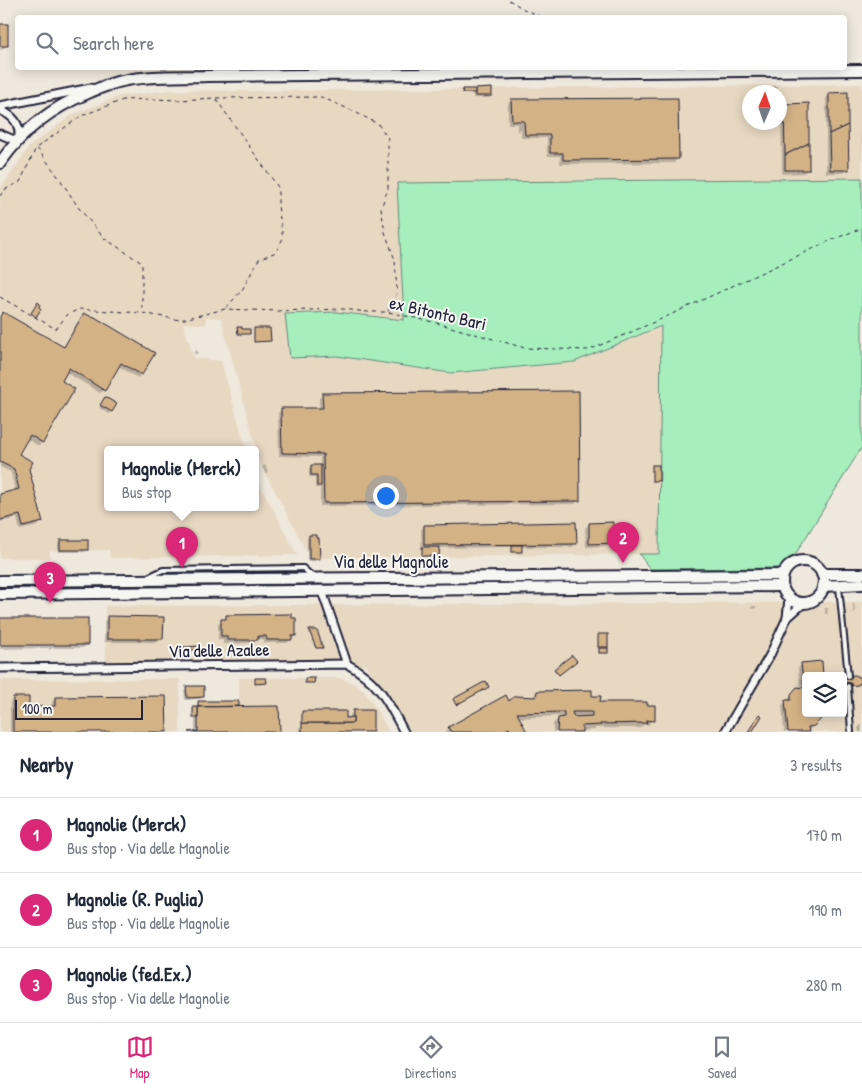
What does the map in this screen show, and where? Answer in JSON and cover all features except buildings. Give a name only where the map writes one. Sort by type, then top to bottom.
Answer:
[{"type":"street","points":[[0,106],[135,79],[171,77],[862,70]]},
{"type":"street","points":[[0,163],[19,138],[44,116],[71,100],[111,84]]},
{"type":"street","points":[[0,110],[13,118],[18,126],[19,138]]},
{"type":"street","points":[[0,134],[14,140],[19,138]]},
{"type":"street","points":[[802,561],[808,561],[818,567],[822,574],[824,586],[817,598],[811,601],[804,603],[789,598],[782,586],[783,575],[786,569],[790,565],[802,561]]},
{"type":"street","points":[[822,574],[862,574]]},
{"type":"street","name":"Via delle Magnolie","points":[[0,581],[783,575]]},
{"type":"street","points":[[315,578],[347,664],[367,677],[383,694],[404,732]]},
{"type":"street","points":[[824,586],[862,584]]},
{"type":"street","name":"Via delle Magnolie","points":[[0,594],[782,586]]},
{"type":"street","points":[[725,732],[770,655],[787,618],[789,598]]},
{"type":"street","points":[[787,618],[804,603]]},
{"type":"street","name":"Via delle Azalee","points":[[0,668],[347,664]]},
{"type":"lane","points":[[838,585],[848,676]]},
{"type":"lane","points":[[848,686],[851,732]]},
{"type":"path","points":[[509,0],[537,15]]},
{"type":"path","points":[[0,196],[4,190],[20,182],[36,148],[81,116],[123,100],[321,97],[378,124],[388,138],[388,189],[381,208],[385,232],[395,260],[397,293],[388,312]]},
{"type":"path","points":[[215,98],[278,187],[278,206],[283,238],[276,252],[259,259],[242,290],[225,309]]},
{"type":"path","points":[[36,148],[60,178],[78,207],[104,238],[142,263],[142,314]]},
{"type":"path","name":"ex Bitonto Bari","points":[[0,297],[56,329],[67,315],[79,309],[142,314],[180,320],[225,309],[278,311],[343,309],[388,312],[433,322],[525,348],[589,350],[862,228]]},
{"type":"shaded area","points":[[862,84],[862,178],[397,183],[404,320],[336,312],[290,358],[337,356],[451,373],[574,362],[662,326],[659,554],[310,558],[260,463],[259,446],[255,446],[221,318],[206,317],[206,325],[183,323],[194,358],[221,361],[245,446],[104,446],[104,511],[259,511],[259,483],[297,555],[110,558],[110,550],[50,551],[50,558],[0,558],[0,189],[30,146],[72,115],[120,96],[172,90],[237,91],[742,85],[742,130],[787,130],[787,85],[773,85]]},
{"type":"shaded area","points":[[862,602],[862,732],[401,732],[367,665],[106,668],[105,606]]},
{"type":"shaded area","points":[[239,678],[340,678],[355,684],[363,690],[389,732],[240,732]]},
{"type":"shaded area","points":[[180,679],[180,732],[0,732],[0,680]]},
{"type":"green space","points":[[862,178],[862,447],[793,558],[783,566],[776,568],[650,569],[639,554],[659,554],[661,326],[574,362],[451,373],[337,356],[290,358],[285,314],[336,312],[404,320],[397,183]]},
{"type":"place","name":"Magnolie (R. Puglia)","points":[[623,563]]},
{"type":"place","name":"Magnolie (Merck)","points":[[182,568]]},
{"type":"place","name":"Magnolie (fed.Ex.)","points":[[50,603]]}]
